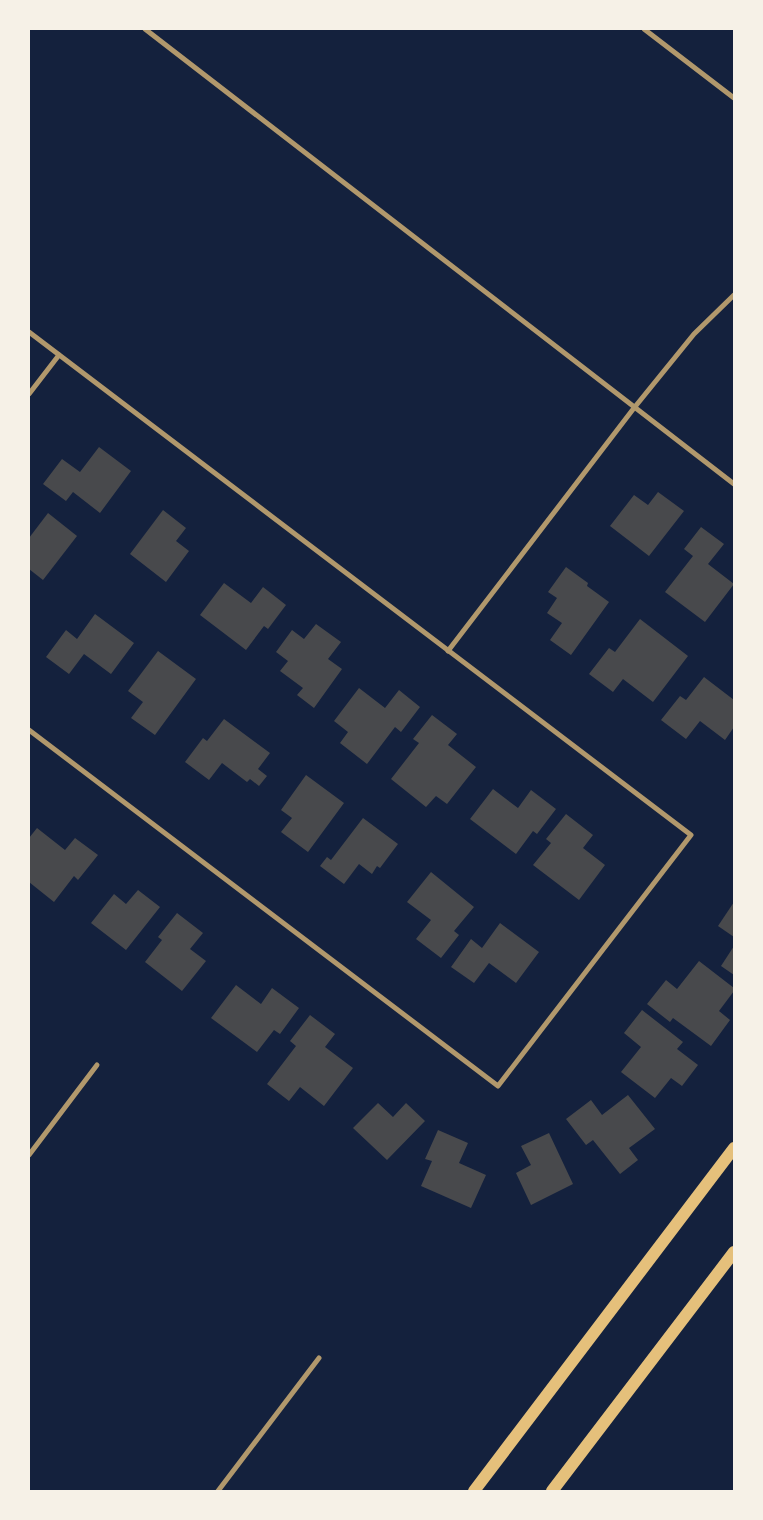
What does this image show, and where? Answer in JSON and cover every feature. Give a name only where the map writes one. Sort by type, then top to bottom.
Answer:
[{"type":"main road","points":[[474,1491],[734,1148]]},
{"type":"main road","points":[[552,1491],[734,1252]]},
{"type":"street","points":[[145,29],[734,484]]},
{"type":"street","points":[[644,29],[734,98]]},
{"type":"street","points":[[448,651],[634,408],[694,334],[734,295]]},
{"type":"street","points":[[29,332],[691,835],[498,1086],[29,730]]},
{"type":"street","points":[[29,394],[59,355]]},
{"type":"street","points":[[29,1155],[97,1065]]},
{"type":"street","points":[[218,1491],[319,1358]]},
{"type":"building","points":[[99,447],[131,471],[100,513],[73,492],[66,501],[43,484],[62,459],[80,472]]},
{"type":"building","points":[[658,492],[684,511],[649,556],[610,526],[634,495],[648,505]]},
{"type":"building","points":[[163,510],[186,528],[176,541],[189,551],[166,582],[130,554]]},
{"type":"building","points":[[48,513],[77,536],[43,580],[29,569],[29,538]]},
{"type":"building","points":[[701,527],[724,544],[708,564],[734,584],[705,622],[665,592],[693,556],[684,549]]},
{"type":"building","points":[[566,567],[609,602],[571,655],[550,640],[562,623],[547,613],[557,598],[548,592]]},
{"type":"building","points":[[224,583],[251,603],[263,587],[286,605],[268,629],[264,626],[246,650],[200,615]]},
{"type":"building","points":[[95,614],[134,643],[111,674],[84,654],[69,674],[46,657],[66,630],[77,639]]},
{"type":"building","points":[[640,619],[688,656],[653,702],[623,679],[613,692],[589,674],[609,648],[615,652]]},
{"type":"building","points":[[316,624],[341,642],[328,659],[342,669],[314,708],[297,695],[303,688],[280,671],[288,661],[276,652],[292,630],[304,639]]},
{"type":"building","points":[[158,651],[196,679],[155,735],[131,718],[143,702],[128,691]]},
{"type":"building","points":[[704,677],[734,700],[734,727],[725,740],[700,721],[686,739],[661,720],[680,696],[686,700]]},
{"type":"building","points":[[359,688],[385,708],[399,690],[420,707],[401,732],[395,727],[367,764],[340,743],[348,732],[334,721]]},
{"type":"building","points":[[432,715],[457,734],[448,745],[476,767],[447,804],[436,796],[426,807],[391,779],[419,743],[413,739]]},
{"type":"building","points":[[224,719],[270,753],[258,769],[267,776],[259,786],[250,779],[247,782],[222,763],[209,780],[185,762],[203,738],[207,741]]},
{"type":"building","points":[[306,775],[344,803],[308,852],[281,832],[292,818],[281,810]]},
{"type":"building","points":[[493,789],[518,808],[531,790],[556,809],[537,834],[533,831],[516,854],[470,819]]},
{"type":"building","points":[[566,814],[593,835],[583,848],[605,865],[579,900],[533,865],[551,843],[546,839]]},
{"type":"building","points":[[363,818],[398,844],[380,868],[377,866],[372,874],[359,864],[344,884],[320,866],[327,857],[331,860]]},
{"type":"building","points":[[37,828],[65,850],[75,838],[98,855],[78,880],[74,876],[54,902],[29,882],[29,838]]},
{"type":"building","points":[[431,872],[474,907],[454,931],[459,935],[441,958],[416,939],[431,920],[407,902]]},
{"type":"building","points":[[138,890],[160,907],[126,950],[91,923],[114,894],[126,904]]},
{"type":"building","points":[[734,902],[734,937],[718,926]]},
{"type":"building","points":[[177,913],[203,933],[190,949],[206,961],[182,991],[145,962],[162,940],[158,937]]},
{"type":"building","points":[[500,923],[539,952],[516,983],[489,963],[474,983],[451,967],[471,939],[482,948]]},
{"type":"building","points":[[734,946],[734,975],[721,966]]},
{"type":"building","points":[[699,961],[734,988],[734,991],[719,1011],[730,1020],[711,1046],[673,1018],[670,1022],[647,1004],[666,980],[677,989]]},
{"type":"building","points":[[236,985],[261,1004],[272,988],[299,1008],[280,1034],[274,1030],[257,1052],[211,1018]]},
{"type":"building","points":[[642,1010],[683,1042],[677,1049],[698,1065],[682,1086],[671,1078],[655,1098],[621,1072],[641,1047],[624,1033]]},
{"type":"building","points":[[310,1015],[335,1034],[325,1047],[353,1068],[324,1106],[300,1087],[289,1101],[267,1084],[296,1046],[290,1041]]},
{"type":"building","points":[[628,1095],[655,1129],[629,1148],[638,1160],[620,1174],[593,1140],[586,1145],[566,1119],[591,1100],[602,1115]]},
{"type":"building","points":[[378,1103],[393,1117],[406,1103],[425,1121],[387,1160],[353,1128]]},
{"type":"building","points":[[438,1130],[468,1143],[459,1163],[486,1175],[471,1208],[421,1186],[432,1161],[425,1159]]},
{"type":"building","points":[[549,1133],[573,1184],[531,1205],[516,1173],[531,1165],[521,1146]]}]
